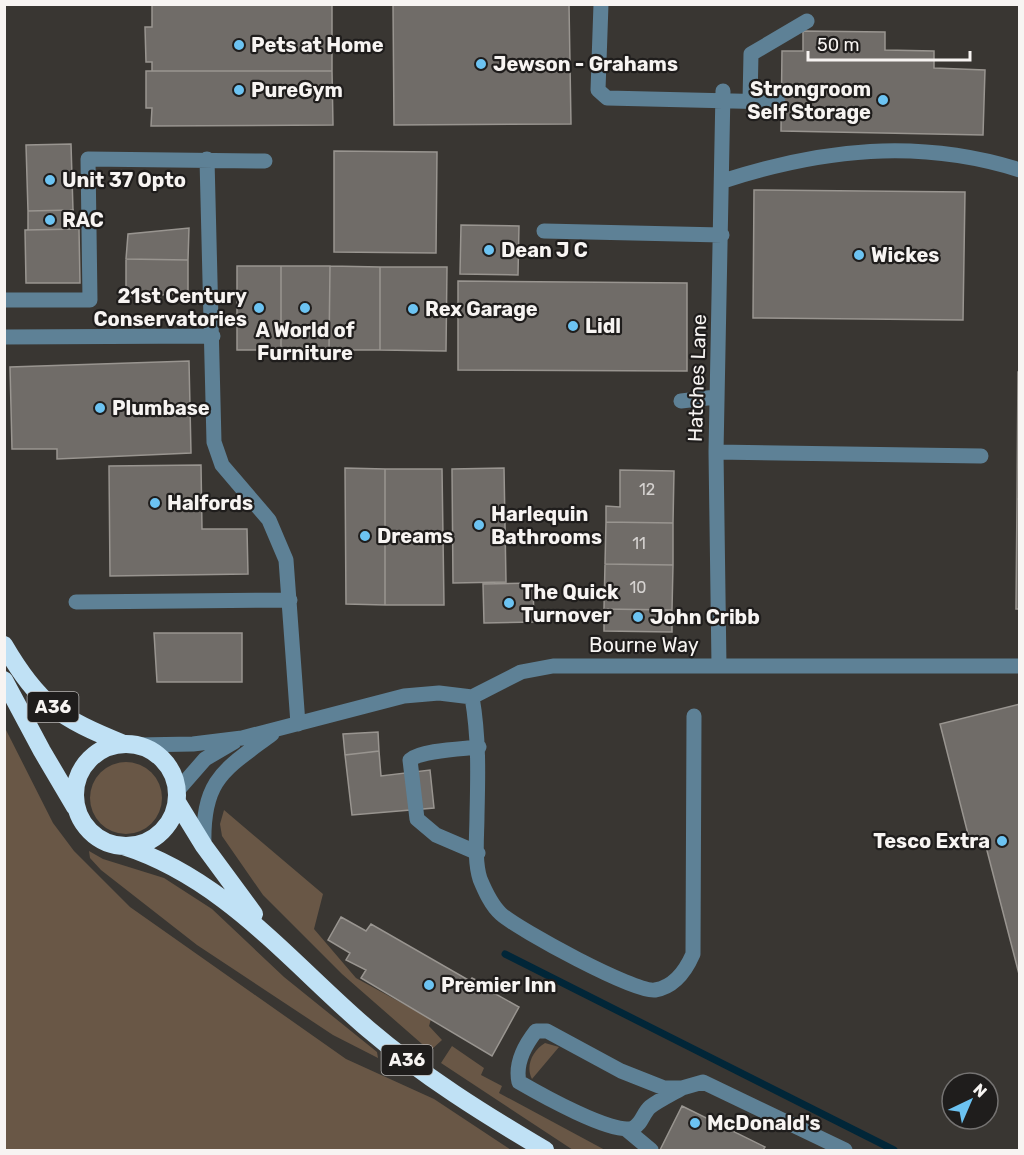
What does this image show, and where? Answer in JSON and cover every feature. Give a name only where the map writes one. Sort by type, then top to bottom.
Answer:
[{"type":"highway","name":"A36","points":[[4,645],[36,694],[68,718],[131,744]]},
{"type":"highway","name":"A36","points":[[4,680],[42,751],[78,811]]},
{"type":"highway","points":[[131,744],[157,754],[165,762],[176,781],[177,797],[174,814],[159,834],[136,845],[123,846],[106,841],[91,831],[78,811],[76,784],[81,771],[99,751],[131,744]]},
{"type":"highway","name":"A36","points":[[177,797],[204,846],[283,951]]},
{"type":"highway","name":"A36","points":[[123,846],[144,853],[198,879],[219,894],[340,1004],[418,1069],[545,1150]]},
{"type":"street","points":[[601,4],[598,90],[607,98],[723,96],[750,101],[778,102]]},
{"type":"street","points":[[750,101],[751,54],[807,21]]},
{"type":"street","name":"Hatches Lane","points":[[718,666],[716,397],[722,235],[723,96]]},
{"type":"street","points":[[723,181],[777,164],[852,151],[912,152],[991,161],[1020,170]]},
{"type":"street","points":[[4,300],[90,300],[88,159],[265,161]]},
{"type":"street","points":[[207,159],[216,455],[269,520],[286,560],[298,724]]},
{"type":"street","points":[[544,231],[722,235]]},
{"type":"street","points":[[4,337],[213,336]]},
{"type":"street","points":[[681,401],[716,397]]},
{"type":"street","points":[[716,452],[981,456]]},
{"type":"street","points":[[76,602],[290,600]]},
{"type":"street","name":"Bourne Way","points":[[472,698],[521,672],[553,666],[1020,666]]},
{"type":"street","points":[[131,744],[194,744],[242,738],[404,696],[439,693],[472,698],[478,747],[479,877],[487,896],[501,914],[526,930],[633,986],[653,990],[667,985],[683,974],[689,964],[694,940],[694,716]]},
{"type":"street","points":[[204,846],[205,809],[210,794],[221,776],[240,757],[279,729]]},
{"type":"street","points":[[177,797],[205,759],[242,738]]},
{"type":"street","points":[[478,747],[428,753],[414,756],[410,760],[417,819],[436,835],[478,853]]},
{"type":"street","points":[[651,1150],[627,1130],[605,1125],[519,1082],[517,1072],[519,1064],[536,1031],[547,1031],[621,1071],[664,1088],[682,1088]]},
{"type":"street","points":[[627,1130],[636,1127],[650,1107],[682,1088],[703,1082],[845,1150]]},
{"type":"shaded area","points":[[5,728],[53,823],[74,851],[130,907],[346,1059],[434,1099],[511,1150],[5,1150]]},
{"type":"shaded area","points":[[126,762],[140,765],[152,772],[159,784],[162,798],[159,812],[152,824],[140,831],[126,834],[112,831],[100,824],[93,812],[90,798],[93,784],[100,772],[112,765]]},
{"type":"shaded area","points":[[224,810],[323,894],[314,929],[356,978],[431,1019],[429,1026],[442,1040],[430,1051],[342,974],[263,895],[222,836],[220,824]]},
{"type":"shaded area","points":[[89,851],[103,859],[164,878],[212,909],[284,977],[377,1052],[378,1058],[333,1035],[197,945],[101,870],[90,858]]},
{"type":"shaded area","points":[[545,1043],[559,1047],[532,1079],[529,1069],[531,1059]]},
{"type":"shaded area","points":[[452,1046],[484,1068],[481,1075],[502,1086],[499,1093],[605,1150],[573,1150],[441,1063]]},
{"type":"building","name":"Pets at Home","points":[[152,4],[332,4],[332,71],[152,71],[152,62],[146,62],[145,27],[152,27]]},
{"type":"building","name":"Jewson - Grahams","points":[[393,4],[569,4],[571,124],[394,125]]},
{"type":"building","name":"Strongroom Self Storage","points":[[803,31],[885,32],[885,50],[934,51],[934,68],[985,70],[983,135],[781,131],[782,51],[803,51]]},
{"type":"building","name":"PureGym","points":[[146,71],[332,71],[333,125],[151,126],[152,108],[146,108]]},
{"type":"building","name":"Unit 37 Opto","points":[[71,144],[73,210],[28,211],[26,145]]},
{"type":"building","points":[[334,151],[437,152],[436,253],[334,252]]},
{"type":"building","name":"Wickes","points":[[754,190],[965,192],[963,320],[753,318]]},
{"type":"building","name":"RAC","points":[[73,210],[73,229],[28,230],[28,211]]},
{"type":"building","name":"Dean J C","points":[[461,225],[519,226],[518,275],[460,274]]},
{"type":"building","points":[[189,228],[188,260],[126,259],[128,234]]},
{"type":"building","points":[[79,229],[80,283],[26,283],[25,230]]},
{"type":"building","points":[[126,259],[188,260],[188,294],[126,296]]},
{"type":"building","name":"21st Century Conservatories","points":[[237,266],[281,266],[281,350],[237,350]]},
{"type":"building","name":"A World of Furniture","points":[[281,266],[330,266],[329,350],[281,350]]},
{"type":"building","points":[[330,266],[380,267],[380,350],[329,350]]},
{"type":"building","name":"Rex Garage","points":[[380,267],[447,267],[446,351],[380,350]]},
{"type":"building","name":"Lidl","points":[[458,281],[687,283],[687,371],[458,370]]},
{"type":"building","name":"Plumbase","points":[[189,361],[191,453],[57,459],[57,449],[12,449],[10,367]]},
{"type":"building","points":[[1018,372],[1020,372],[1020,499],[1017,499]]},
{"type":"building","name":"Halfords","points":[[201,465],[202,529],[247,529],[248,574],[110,576],[109,466]]},
{"type":"building","name":"Dreams","points":[[345,468],[385,469],[385,605],[346,604]]},
{"type":"building","name":"Harlequin Bathrooms","points":[[504,468],[506,582],[453,583],[452,469]]},
{"type":"building","points":[[385,469],[442,469],[444,605],[385,605]]},
{"type":"building","points":[[620,470],[674,471],[673,523],[606,522],[606,506],[620,507]]},
{"type":"building","points":[[1017,499],[1020,499],[1020,609],[1016,609]]},
{"type":"building","points":[[606,522],[673,523],[673,565],[605,564]]},
{"type":"building","points":[[605,564],[673,565],[672,610],[604,609]]},
{"type":"building","name":"The Quick Turnover","points":[[533,583],[534,622],[484,623],[483,584]]},
{"type":"building","name":"John Cribb","points":[[604,609],[672,610],[672,632],[604,631]]},
{"type":"building","points":[[154,633],[242,633],[242,682],[157,682]]},
{"type":"building","name":"Tesco Extra","points":[[1020,704],[1020,978],[984,839],[970,842],[940,724]]},
{"type":"building","points":[[378,732],[379,751],[345,755],[343,734]]},
{"type":"building","points":[[379,751],[381,776],[430,770],[434,808],[352,815],[345,755]]},
{"type":"building","name":"Premier Inn","points":[[341,917],[366,931],[371,924],[470,981],[472,978],[494,989],[492,992],[519,1007],[492,1056],[361,978],[366,970],[346,960],[350,953],[328,940]]},
{"type":"building","name":"McDonald's","points":[[682,1106],[765,1147],[763,1150],[660,1150]]},
{"type":"waterway","points":[[505,954],[894,1150]]},
{"type":"place","name":"Pets at Home","points":[[239,45]]},
{"type":"place","name":"Jewson - Grahams","points":[[481,64]]},
{"type":"place","name":"PureGym","points":[[239,90]]},
{"type":"place","name":"Strongroom Self Storage","points":[[883,100]]},
{"type":"place","name":"Unit 37 Opto","points":[[50,180]]},
{"type":"place","name":"RAC","points":[[50,220]]},
{"type":"place","name":"Dean J C","points":[[489,250]]},
{"type":"place","name":"Wickes","points":[[859,255]]},
{"type":"place","name":"21st Century Conservatories","points":[[259,308]]},
{"type":"place","name":"A World of Furniture","points":[[305,308]]},
{"type":"place","name":"Rex Garage","points":[[413,309]]},
{"type":"place","name":"Lidl","points":[[573,326]]},
{"type":"place","name":"Plumbase","points":[[100,408]]},
{"type":"place","name":"Halfords","points":[[155,503]]},
{"type":"place","name":"Harlequin Bathrooms","points":[[479,525]]},
{"type":"place","name":"Dreams","points":[[365,536]]},
{"type":"place","name":"The Quick Turnover","points":[[509,603]]},
{"type":"place","name":"John Cribb","points":[[638,617]]},
{"type":"place","name":"Tesco Extra","points":[[1002,841]]},
{"type":"place","name":"Premier Inn","points":[[429,985]]},
{"type":"place","name":"McDonald's","points":[[695,1123]]}]
